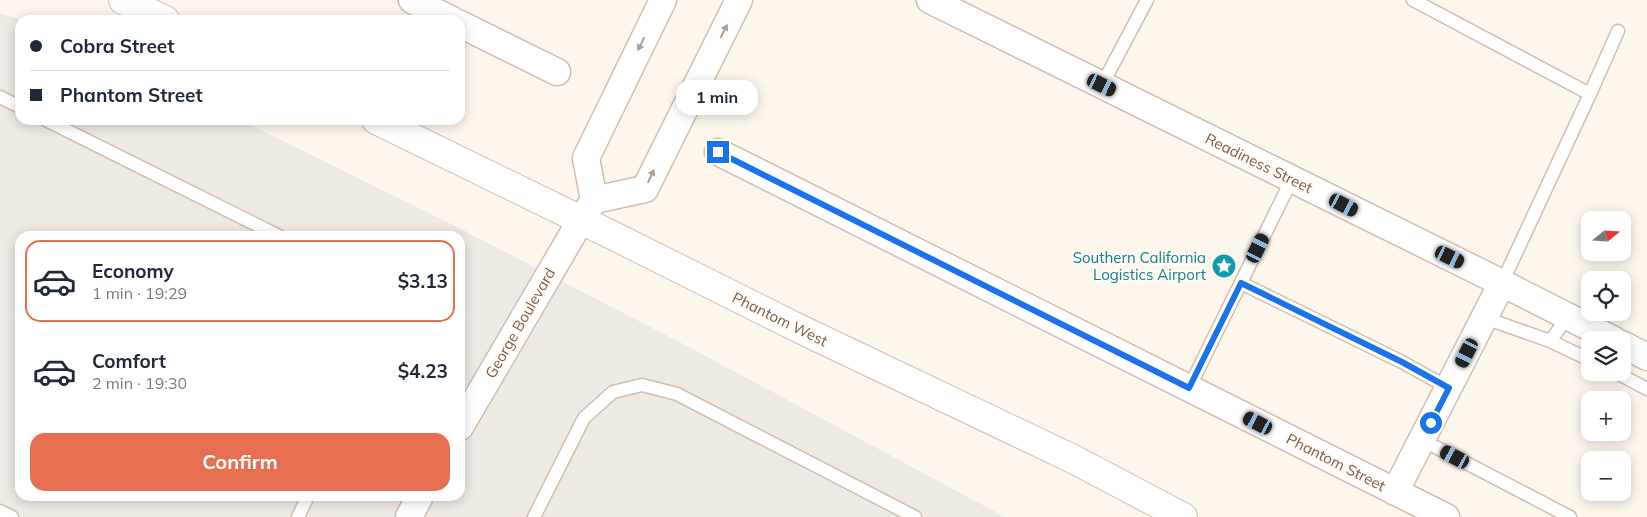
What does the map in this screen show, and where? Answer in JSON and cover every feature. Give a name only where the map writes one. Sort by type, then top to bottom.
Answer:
[{"type":"street","points":[[123,0],[154,15]]},
{"type":"street","points":[[412,0],[442,15]]},
{"type":"street","points":[[663,0],[586,158],[588,210],[645,189],[739,0]]},
{"type":"street","name":"Readiness Street","points":[[930,0],[1596,331]]},
{"type":"street","points":[[465,26],[557,72]]},
{"type":"street","name":"Phantom West","points":[[388,125],[588,210],[800,329],[1073,459],[1183,517]]},
{"type":"street","name":"Phantom Street","points":[[718,152],[1446,517]]},
{"type":"street","name":"George Boulevard","points":[[465,419],[588,210]]},
{"type":"street","points":[[1396,492],[1502,283]]},
{"type":"street","points":[[1631,349],[1647,357]]},
{"type":"street","points":[[409,517],[417,501]]},
{"type":"lane","points":[[1102,85],[1147,0]]},
{"type":"lane","points":[[1413,0],[1590,94]]},
{"type":"lane","points":[[1502,283],[1618,32]]},
{"type":"lane","points":[[0,97],[15,104]]},
{"type":"lane","points":[[56,125],[269,231]]},
{"type":"lane","points":[[1189,388],[1292,179]]},
{"type":"lane","points":[[1241,283],[1402,362],[1449,388]]},
{"type":"lane","points":[[1550,341],[1568,317]]},
{"type":"lane","points":[[1485,318],[1550,341],[1581,356]]},
{"type":"lane","points":[[1631,380],[1647,388]]},
{"type":"lane","points":[[534,517],[584,418],[613,392],[642,385],[677,394],[915,517]]},
{"type":"lane","points":[[1422,440],[1570,517]]},
{"type":"lane","points":[[298,517],[306,501]]},
{"type":"lane","points":[[0,511],[12,517]]},
{"type":"shaded area","points":[[0,13],[15,18],[15,125],[251,125],[465,231],[15,231],[15,501],[465,501],[465,231],[687,346],[1005,517],[0,517]]},
{"type":"place","name":"Southern California Logistics Airport","points":[[1224,266]]},
{"type":"route","points":[[718,152],[1189,388],[1241,283],[1402,362],[1449,388],[1431,423]]}]
